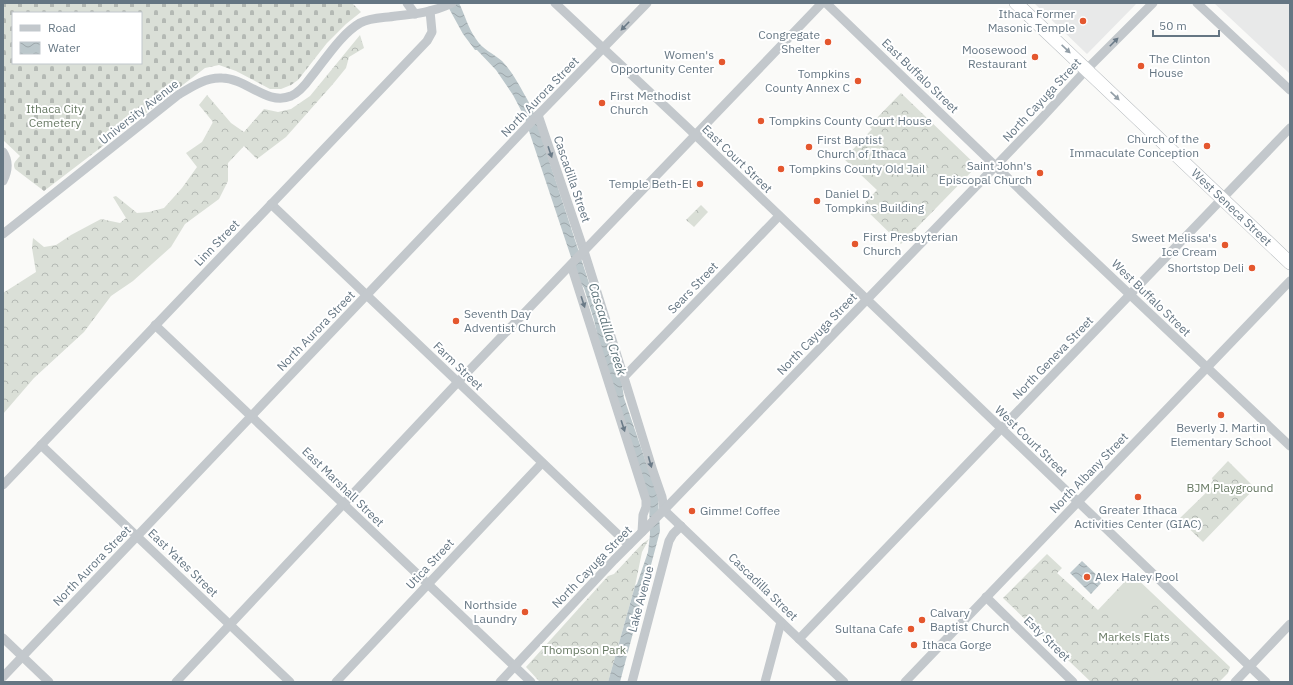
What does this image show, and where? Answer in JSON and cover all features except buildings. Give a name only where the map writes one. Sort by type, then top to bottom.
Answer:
[{"type":"highway","name":"West Seneca Street","points":[[1016,3],[1290,263]]},
{"type":"street","points":[[407,3],[415,14]]},
{"type":"street","name":"East Court Street","points":[[555,3],[867,300]]},
{"type":"street","name":"North Aurora Street","points":[[3,677],[527,126],[647,3]]},
{"type":"street","points":[[176,682],[458,382],[822,3]]},
{"type":"street","name":"East Buffalo Street","points":[[826,3],[996,166]]},
{"type":"street","name":"North Cayuga Street","points":[[500,682],[629,545],[996,166],[1087,69],[1153,3]]},
{"type":"street","points":[[1197,3],[1290,90]]},
{"type":"street","name":"University Avenue","points":[[3,234],[178,95],[192,86],[206,80],[223,78],[238,81],[277,98],[292,96],[304,86],[335,47],[360,24],[372,19],[415,14],[448,5]]},
{"type":"street","name":"Linn Street","points":[[3,485],[429,38],[432,28],[430,11]]},
{"type":"street","name":"Cascadilla Street","points":[[538,115],[584,251],[662,497],[664,510],[844,682]]},
{"type":"street","name":"North Geneva Street","points":[[799,639],[1290,128]]},
{"type":"street","points":[[3,152],[7,163],[6,176],[3,181]]},
{"type":"street","name":"West Buffalo Street","points":[[996,166],[1290,446]]},
{"type":"street","name":"Farm Street","points":[[271,204],[629,545]]},
{"type":"street","name":"Sears Street","points":[[624,377],[779,216]]},
{"type":"street","points":[[571,265],[646,500],[642,532]]},
{"type":"street","name":"North Albany Street","points":[[905,682],[1290,281]]},
{"type":"street","name":"West Court Street","points":[[867,300],[1266,682]]},
{"type":"street","name":"East Marshall Street","points":[[155,325],[531,682]]},
{"type":"street","name":"East Yates Street","points":[[41,444],[290,682]]},
{"type":"street","name":"Utica Street","points":[[336,682],[542,462]]},
{"type":"street","name":"Lake Avenue","points":[[632,682],[669,541],[673,534],[681,526]]},
{"type":"street","name":"Esty Street","points":[[986,598],[1073,682]]},
{"type":"street","points":[[765,682],[781,622]]},
{"type":"street","points":[[1235,682],[1290,624]]},
{"type":"street","points":[[3,638],[49,682]]},
{"type":"shaded area","points":[[1034,3],[1137,3],[1087,54]]},
{"type":"shaded area","points":[[1214,3],[1290,3],[1290,74]]},
{"type":"green space","name":"Ithaca City Cemetery","points":[[3,3],[352,3],[361,12],[346,24],[327,43],[298,80],[291,85],[281,89],[270,89],[236,71],[219,65],[205,68],[44,191],[15,169],[14,164],[20,156],[3,140]]},
{"type":"green space","points":[[360,35],[364,48],[349,57],[346,68],[286,137],[257,159],[244,146],[228,163],[228,181],[219,199],[185,224],[171,247],[133,281],[111,296],[84,332],[34,378],[3,414],[3,293],[36,272],[32,248],[33,238],[44,247],[56,245],[101,219],[120,223],[126,218],[113,197],[116,196],[137,213],[149,212],[164,208],[182,188],[197,167],[186,153],[202,142],[213,122],[199,105],[207,95],[231,123],[244,132],[264,109],[278,112],[291,109],[310,96]]},
{"type":"green space","points":[[901,93],[977,166],[901,244],[862,206],[877,190],[844,159],[872,129],[869,126]]},
{"type":"green space","points":[[701,205],[708,212],[694,227],[686,220]]},
{"type":"green space","name":"BJM Playground","points":[[1228,461],[1255,488],[1203,542],[1179,519],[1213,486],[1211,483],[1213,481],[1212,478]]},
{"type":"green space","name":"Thompson Park","points":[[649,539],[642,552],[635,586],[608,682],[540,682],[526,667],[608,576],[614,574],[642,544]]},
{"type":"green space","name":"Markels Flats","points":[[1047,554],[1062,568],[1057,573],[1098,610],[1132,574],[1230,667],[1228,673],[1219,682],[1091,682],[1003,598]]},
{"type":"green space","points":[[1135,580],[1154,598],[1124,629],[1105,611]]},
{"type":"green space","points":[[1159,670],[1171,682],[1146,682]]},
{"type":"water","points":[[446,3],[459,3],[473,35],[481,46],[502,61],[518,83],[532,108],[622,384],[624,398],[658,497],[660,531],[620,682],[608,682],[635,586],[648,552],[650,534],[649,501],[598,338],[584,288],[579,281],[524,116],[513,95],[496,70],[477,50],[475,50],[463,34]]},
{"type":"water","name":"Alex Haley Pool","points":[[1082,561],[1103,581],[1091,594],[1070,573]]},
{"type":"place","name":"Ithaca Former Masonic Temple","points":[[1083,21]]},
{"type":"place","name":"Congregate Shelter","points":[[828,42]]},
{"type":"place","name":"Moosewood Restaurant","points":[[1035,57]]},
{"type":"place","name":"Women's Opportunity Center","points":[[722,62]]},
{"type":"place","name":"The Clinton House","points":[[1141,66]]},
{"type":"place","name":"Tompkins County Annex C","points":[[858,81]]},
{"type":"place","name":"First Methodist Church","points":[[602,103]]},
{"type":"place","name":"Tompkins County Court House","points":[[761,121]]},
{"type":"place","name":"Church of the Immaculate Conception","points":[[1207,146]]},
{"type":"place","name":"First Baptist Church of Ithaca","points":[[809,147]]},
{"type":"place","name":"Tompkins County Old Jail","points":[[781,169]]},
{"type":"place","name":"Saint John's Episcopal Church","points":[[1040,173]]},
{"type":"place","name":"Temple Beth-El","points":[[700,184]]},
{"type":"place","name":"Daniel D. Tompkins Building","points":[[817,201]]},
{"type":"place","name":"First Presbyterian Church","points":[[855,244]]},
{"type":"place","name":"Sweet Melissa's Ice Cream","points":[[1225,245]]},
{"type":"place","name":"Shortstop Deli","points":[[1252,268]]},
{"type":"place","name":"Seventh Day Adventist Church","points":[[456,321]]},
{"type":"place","name":"Beverly J. Martin Elementary School","points":[[1221,415]]},
{"type":"place","name":"Greater Ithaca Activities Center (GIAC)","points":[[1138,497]]},
{"type":"place","name":"Gimme! Coffee","points":[[692,511]]},
{"type":"place","name":"Alex Haley Pool","points":[[1087,577]]},
{"type":"place","name":"Northside Laundry","points":[[525,612]]},
{"type":"place","name":"Calvary Baptist Church","points":[[922,620]]},
{"type":"place","name":"Sultana Cafe","points":[[911,629]]},
{"type":"place","name":"Ithaca Gorge","points":[[914,645]]},
{"type":"water label","name":"Cascadilla Creek","points":[[608,329]]}]
